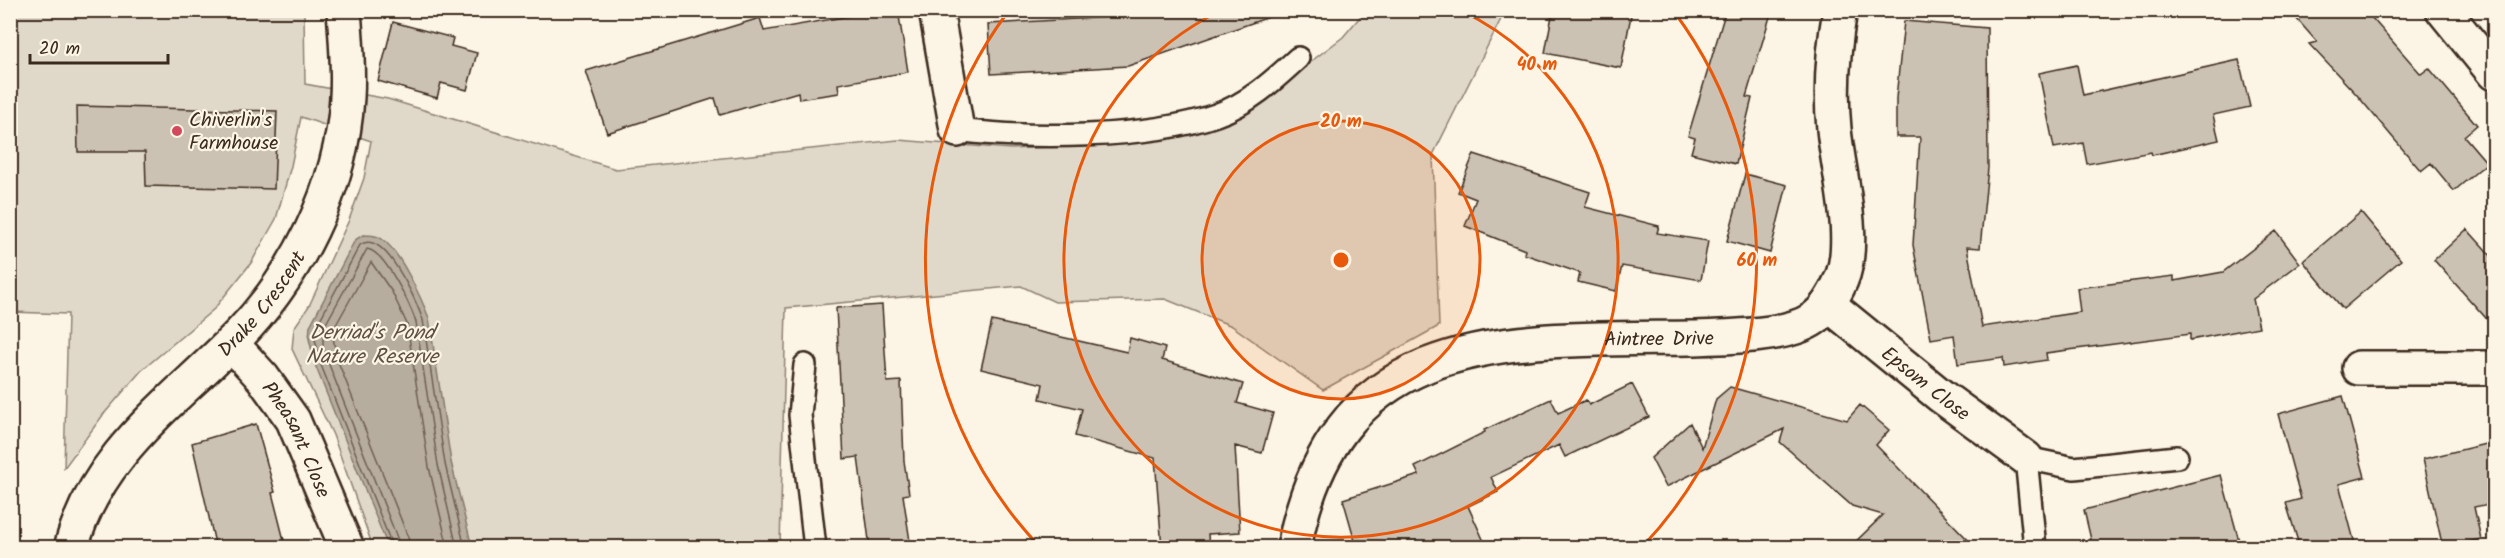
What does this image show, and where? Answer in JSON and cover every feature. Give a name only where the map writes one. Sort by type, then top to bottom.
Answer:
[{"type":"street","name":"Drake Crescent","points":[[71,548],[87,504],[113,460],[158,410],[231,343],[264,308],[285,279],[304,245],[326,194],[345,122],[348,95],[344,10]]},
{"type":"street","points":[[936,10],[957,130]]},
{"type":"street","name":"Aintree Drive","points":[[1294,548],[1300,513],[1311,481],[1329,446],[1362,405],[1389,384],[1420,368],[1496,345],[1525,341],[1743,337],[1793,327],[1813,319],[1827,304],[1842,279],[1847,253],[1846,220],[1832,100],[1834,46],[1840,10]]},
{"type":"street","points":[[2443,10],[2494,73]]},
{"type":"street","name":"Epsom Close","points":[[1827,304],[1941,396],[2026,458]]},
{"type":"street","name":"Pheasant Close","points":[[231,343],[263,378],[293,420],[347,548]]},
{"type":"street","points":[[2359,368],[2494,368]]},
{"type":"lane","points":[[957,130],[1015,135],[1155,130],[1216,115],[1260,93],[1298,58]]},
{"type":"lane","points":[[805,366],[800,415],[815,548]]},
{"type":"lane","points":[[2035,548],[2026,458],[2074,468],[2176,457]]},
{"type":"shaded area","points":[[11,11],[304,11],[305,84],[388,99],[616,169],[898,140],[1011,149],[1118,144],[1206,122],[1272,91],[1343,37],[1365,11],[1505,11],[1433,155],[1439,326],[1323,390],[1232,326],[1165,299],[1055,302],[1021,286],[786,308],[780,547],[373,547],[333,435],[292,349],[294,328],[309,306],[349,220],[364,178],[371,141],[301,117],[291,166],[276,219],[251,263],[214,309],[141,371],[103,415],[64,468],[68,314],[11,312]]},
{"type":"water","name":"Derriad's Pond Nature Reserve","points":[[363,235],[373,235],[389,245],[409,276],[429,318],[451,462],[472,547],[388,547],[316,367],[309,339],[310,326],[355,240]]},
{"type":"building","points":[[884,10],[898,10],[908,72],[838,84],[839,93],[799,99],[798,92],[720,115],[715,98],[607,133],[586,71],[760,18],[764,31]]},
{"type":"building","points":[[1145,10],[1271,10],[1272,16],[1128,66],[991,74],[988,24],[1146,15]]},
{"type":"building","points":[[1553,10],[1632,10],[1621,68],[1545,53]]},
{"type":"building","points":[[1726,10],[1772,10],[1746,97],[1752,98],[1736,164],[1691,153],[1695,138],[1688,136]]},
{"type":"building","points":[[2289,10],[2365,10],[2421,74],[2429,68],[2477,125],[2464,136],[2487,163],[2454,191],[2431,163],[2421,171],[2357,95],[2309,44],[2317,42]]},
{"type":"building","points":[[1904,21],[1987,28],[1988,168],[1980,248],[1967,247],[1982,327],[2080,312],[2077,288],[2174,276],[2174,281],[2223,272],[2276,231],[2300,263],[2253,299],[2259,327],[2190,340],[2190,334],[2046,353],[2047,360],[2004,367],[2003,358],[1958,364],[1954,335],[1931,339],[1913,245],[1920,137],[1896,137],[1896,98]]},
{"type":"building","points":[[393,22],[453,38],[451,46],[477,53],[467,90],[441,83],[437,98],[378,81]]},
{"type":"building","points":[[2239,60],[2250,107],[2213,115],[2219,140],[2152,155],[2151,152],[2087,164],[2083,143],[2054,148],[2039,73],[2077,65],[2083,95]]},
{"type":"building","name":"Chiverlin's Farmhouse","points":[[77,106],[277,111],[274,189],[146,186],[145,152],[78,152]]},
{"type":"building","points":[[1474,154],[1590,192],[1585,207],[1659,226],[1657,233],[1708,241],[1701,280],[1622,266],[1616,291],[1578,282],[1580,273],[1524,254],[1525,250],[1465,226],[1476,199],[1458,192]]},
{"type":"building","points":[[1745,174],[1787,185],[1770,253],[1727,241]]},
{"type":"building","points":[[2361,212],[2401,260],[2343,309],[2303,261]]},
{"type":"building","points":[[2467,229],[2494,259],[2494,327],[2434,260]]},
{"type":"building","points":[[882,305],[887,382],[901,381],[904,461],[909,494],[903,495],[911,548],[870,548],[858,457],[844,459],[836,308]]},
{"type":"building","points":[[992,321],[1127,352],[1130,338],[1165,348],[1162,360],[1243,384],[1237,403],[1273,413],[1262,453],[1235,446],[1240,532],[1208,534],[1209,548],[1162,548],[1155,458],[1075,436],[1082,409],[1040,399],[1043,384],[981,369]]},
{"type":"building","points":[[1632,384],[1649,417],[1565,457],[1559,445],[1491,477],[1498,492],[1468,506],[1487,548],[1357,548],[1343,499],[1419,475],[1415,467],[1485,432],[1484,430],[1551,399],[1558,413],[1586,400],[1589,405]]},
{"type":"building","points":[[1730,387],[1847,420],[1860,405],[1889,430],[1876,445],[1976,548],[1849,548],[1883,515],[1852,506],[1780,442],[1784,429],[1666,487],[1651,458],[1690,423],[1702,448],[1716,399]]},
{"type":"building","points":[[2343,396],[2365,477],[2339,484],[2356,548],[2300,548],[2286,503],[2301,499],[2278,414]]},
{"type":"building","points":[[256,424],[275,492],[272,493],[286,548],[216,548],[192,443]]},
{"type":"building","points":[[2494,442],[2494,503],[2474,507],[2481,539],[2443,548],[2423,459]]},
{"type":"building","points":[[2221,475],[2241,548],[2093,548],[2084,510]]},
{"type":"place","name":"Chiverlin's Farmhouse","points":[[177,131]]}]
